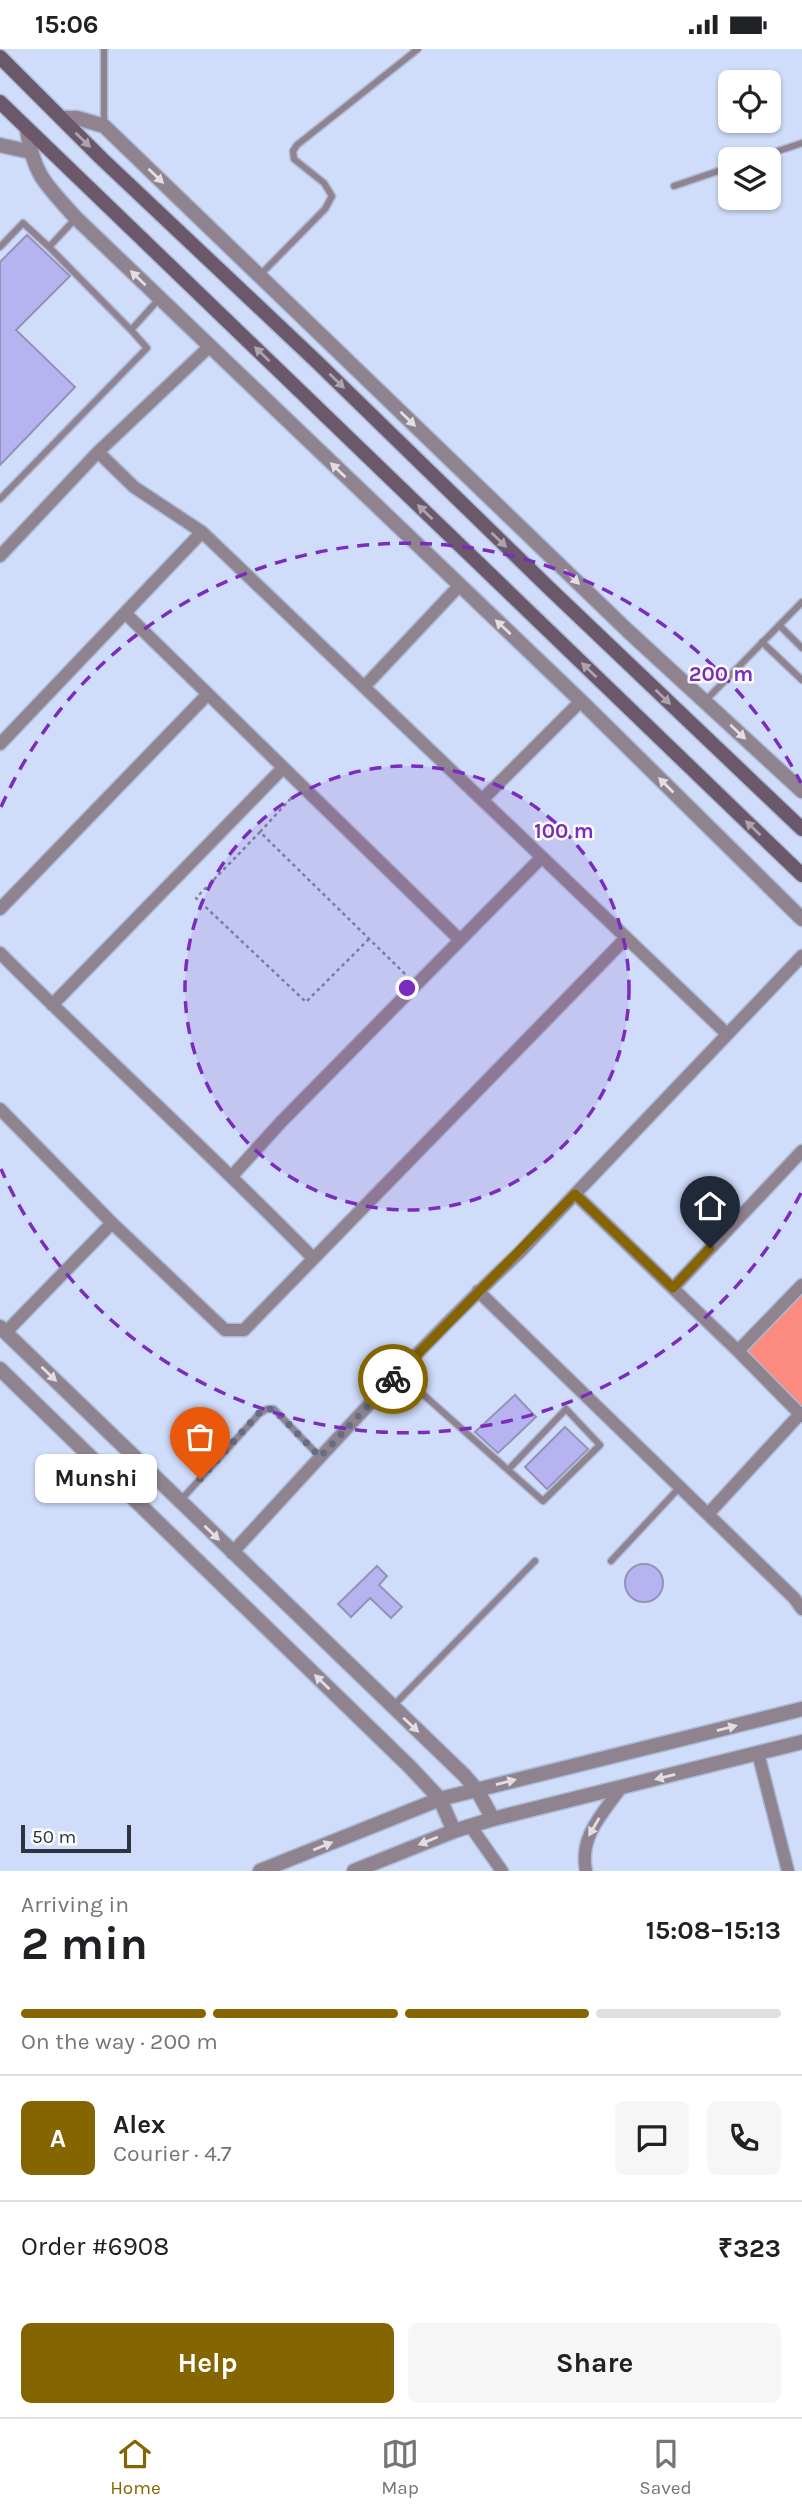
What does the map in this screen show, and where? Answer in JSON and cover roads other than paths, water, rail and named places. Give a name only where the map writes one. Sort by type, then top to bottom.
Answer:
[{"type":"main road","points":[[0,57],[802,829]]},
{"type":"main road","points":[[0,102],[802,876]]},
{"type":"street","points":[[61,118],[77,118],[104,126],[628,631],[801,788]]},
{"type":"street","points":[[27,129],[31,152],[40,177],[76,218],[581,701],[802,919]]},
{"type":"street","points":[[0,145],[31,152]]},
{"type":"street","points":[[0,556],[98,452],[209,347]]},
{"type":"street","points":[[98,452],[134,487],[202,532],[727,1034]]},
{"type":"street","points":[[0,744],[202,532]]},
{"type":"street","points":[[363,687],[459,586]]},
{"type":"street","points":[[126,614],[460,940]]},
{"type":"street","points":[[0,909],[207,695]]},
{"type":"street","points":[[482,800],[581,701]]},
{"type":"street","points":[[52,1005],[283,768]]},
{"type":"street","points":[[232,1176],[281,1122],[541,858]]},
{"type":"street","points":[[0,1109],[112,1223],[225,1330],[237,1332],[249,1327],[626,938]]},
{"type":"street","points":[[0,953],[232,1176],[313,1258]]},
{"type":"street","points":[[232,1553],[399,1373],[575,1194],[802,955]]},
{"type":"street","points":[[673,1288],[802,1151]]},
{"type":"street","points":[[575,1194],[801,1415],[709,1513]]},
{"type":"street","points":[[112,1223],[3,1329],[477,1790],[493,1819]]},
{"type":"street","points":[[738,1351],[802,1285]]},
{"type":"street","points":[[478,1291],[709,1513],[802,1609]]},
{"type":"street","points":[[0,1369],[246,1606],[440,1799],[454,1831]]},
{"type":"street","points":[[260,1871],[440,1799],[802,1709]]},
{"type":"street","points":[[354,1871],[454,1831],[493,1819],[802,1742]]},
{"type":"street","points":[[758,1753],[788,1871]]},
{"type":"street","points":[[586,1871],[585,1843],[592,1827],[620,1789]]},
{"type":"street","points":[[471,1827],[502,1871]]},
{"type":"lane","points":[[104,49],[104,126]]},
{"type":"lane","points":[[259,276],[325,209],[332,196],[324,183],[294,159],[293,151],[297,145],[418,49]]},
{"type":"lane","points":[[781,150],[802,143]]},
{"type":"lane","points":[[674,186],[718,171]]},
{"type":"lane","points":[[49,247],[76,218]]},
{"type":"lane","points":[[0,247],[23,223],[147,348],[0,499]]},
{"type":"lane","points":[[131,330],[159,299]]},
{"type":"lane","points":[[705,702],[802,602]]},
{"type":"lane","points":[[779,625],[802,648]]},
{"type":"lane","points":[[762,642],[802,680]]},
{"type":"lane","points":[[399,1373],[508,1470],[543,1501],[600,1445],[566,1409],[508,1470]]},
{"type":"lane","points":[[179,1501],[259,1413],[267,1409],[274,1409],[320,1457]]},
{"type":"lane","points":[[611,1562],[681,1486]]},
{"type":"lane","points":[[392,1707],[535,1561]]},
{"type":"place","name":"Munshi","points":[[200,1479]]}]
